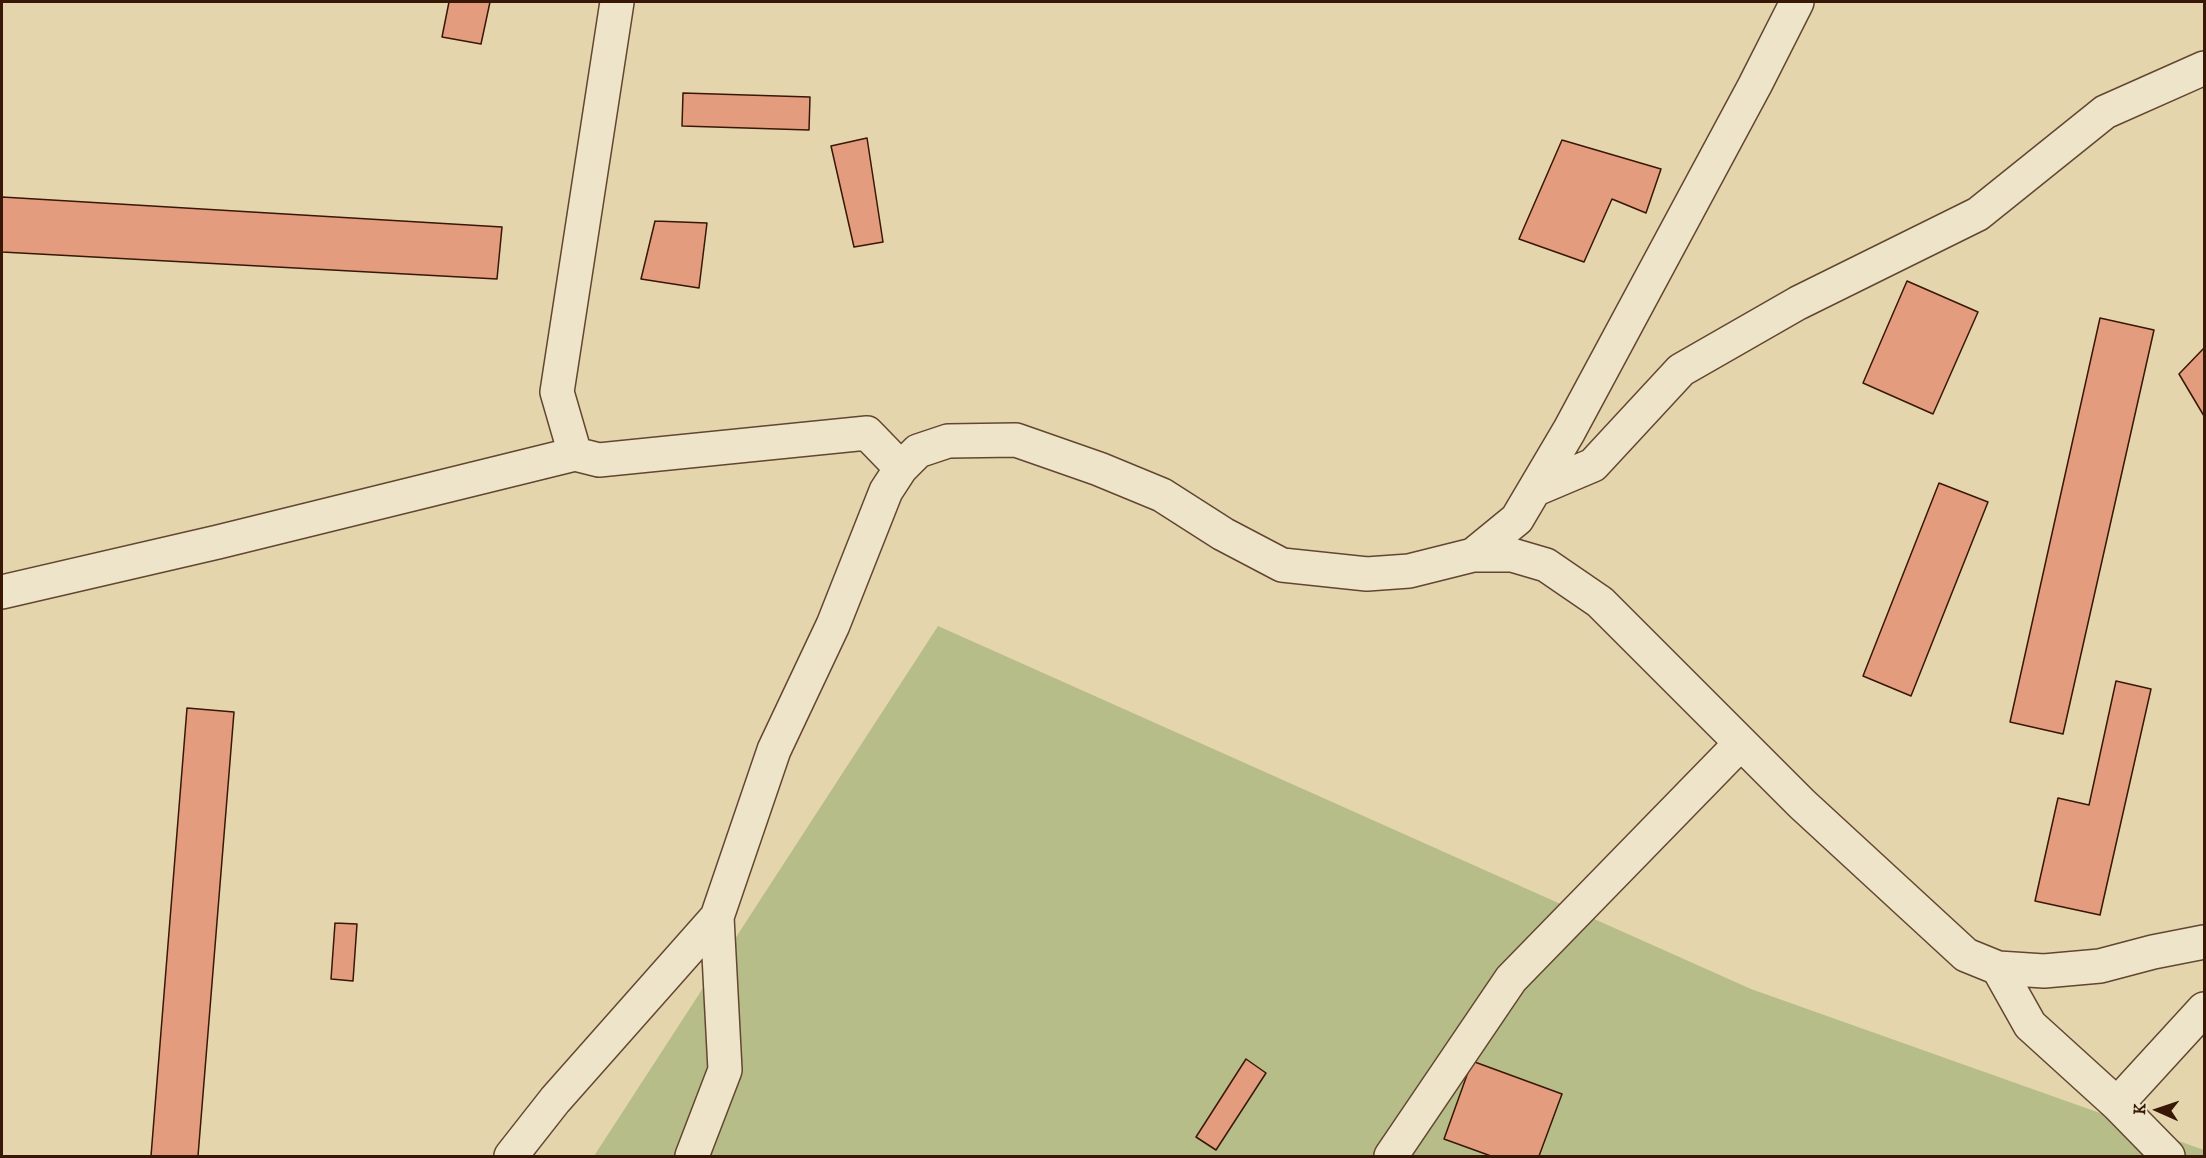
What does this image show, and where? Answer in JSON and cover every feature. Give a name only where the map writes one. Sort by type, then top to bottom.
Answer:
[{"type":"street","points":[[575,454],[557,392],[617,2]]},
{"type":"street","points":[[1473,555],[1517,519],[1534,490],[1586,400],[1797,2]]},
{"type":"street","points":[[1534,490],[1593,465],[1681,370],[1798,303],[1978,214],[2105,112],[2205,68]]},
{"type":"street","points":[[2,592],[218,542],[575,454],[599,460],[867,433],[901,468]]},
{"type":"street","points":[[692,1156],[725,1070],[717,917],[774,750],[834,625],[886,491],[901,468],[918,451],[948,441],[1016,440],[1099,469],[1162,495],[1223,534],[1282,565],[1367,574],[1409,571],[1473,555],[1512,555],[1546,565],[1600,602],[1802,804],[1966,955],[1998,969],[2044,971],[2100,966],[2153,952],[2205,942]]},
{"type":"street","points":[[1391,1156],[1510,979],[1741,743]]},
{"type":"street","points":[[511,1156],[555,1100],[717,917]]},
{"type":"street","points":[[1998,969],[2030,1025],[2116,1104],[2168,1156]]},
{"type":"street","points":[[2116,1104],[2205,1009]]},
{"type":"green space","points":[[938,626],[1751,989],[2204,1150],[2204,1156],[594,1156]]},
{"type":"building","points":[[449,2],[490,2],[481,44],[442,37]]},
{"type":"building","points":[[683,93],[810,97],[809,130],[682,126]]},
{"type":"building","points":[[867,138],[883,242],[854,247],[831,146]]},
{"type":"building","points":[[1562,140],[1661,169],[1646,213],[1612,199],[1584,262],[1519,239]]},
{"type":"building","points":[[2,197],[502,227],[497,279],[2,252]]},
{"type":"building","points":[[655,221],[707,223],[699,288],[641,279]]},
{"type":"building","points":[[1907,281],[1978,312],[1933,414],[1863,383]]},
{"type":"building","points":[[2100,318],[2154,330],[2063,734],[2010,722]]},
{"type":"building","points":[[2204,348],[2204,416],[2179,374]]},
{"type":"building","points":[[1939,483],[1988,502],[1911,696],[1863,676]]},
{"type":"building","points":[[2116,681],[2151,689],[2100,915],[2035,901],[2058,798],[2089,805]]},
{"type":"building","points":[[187,708],[234,712],[198,1156],[151,1156]]},
{"type":"building","points":[[335,923],[357,924],[353,981],[331,979]]},
{"type":"building","points":[[1246,1059],[1266,1073],[1216,1150],[1196,1137]]},
{"type":"building","points":[[1472,1061],[1562,1094],[1539,1156],[1491,1156],[1444,1139]]}]
